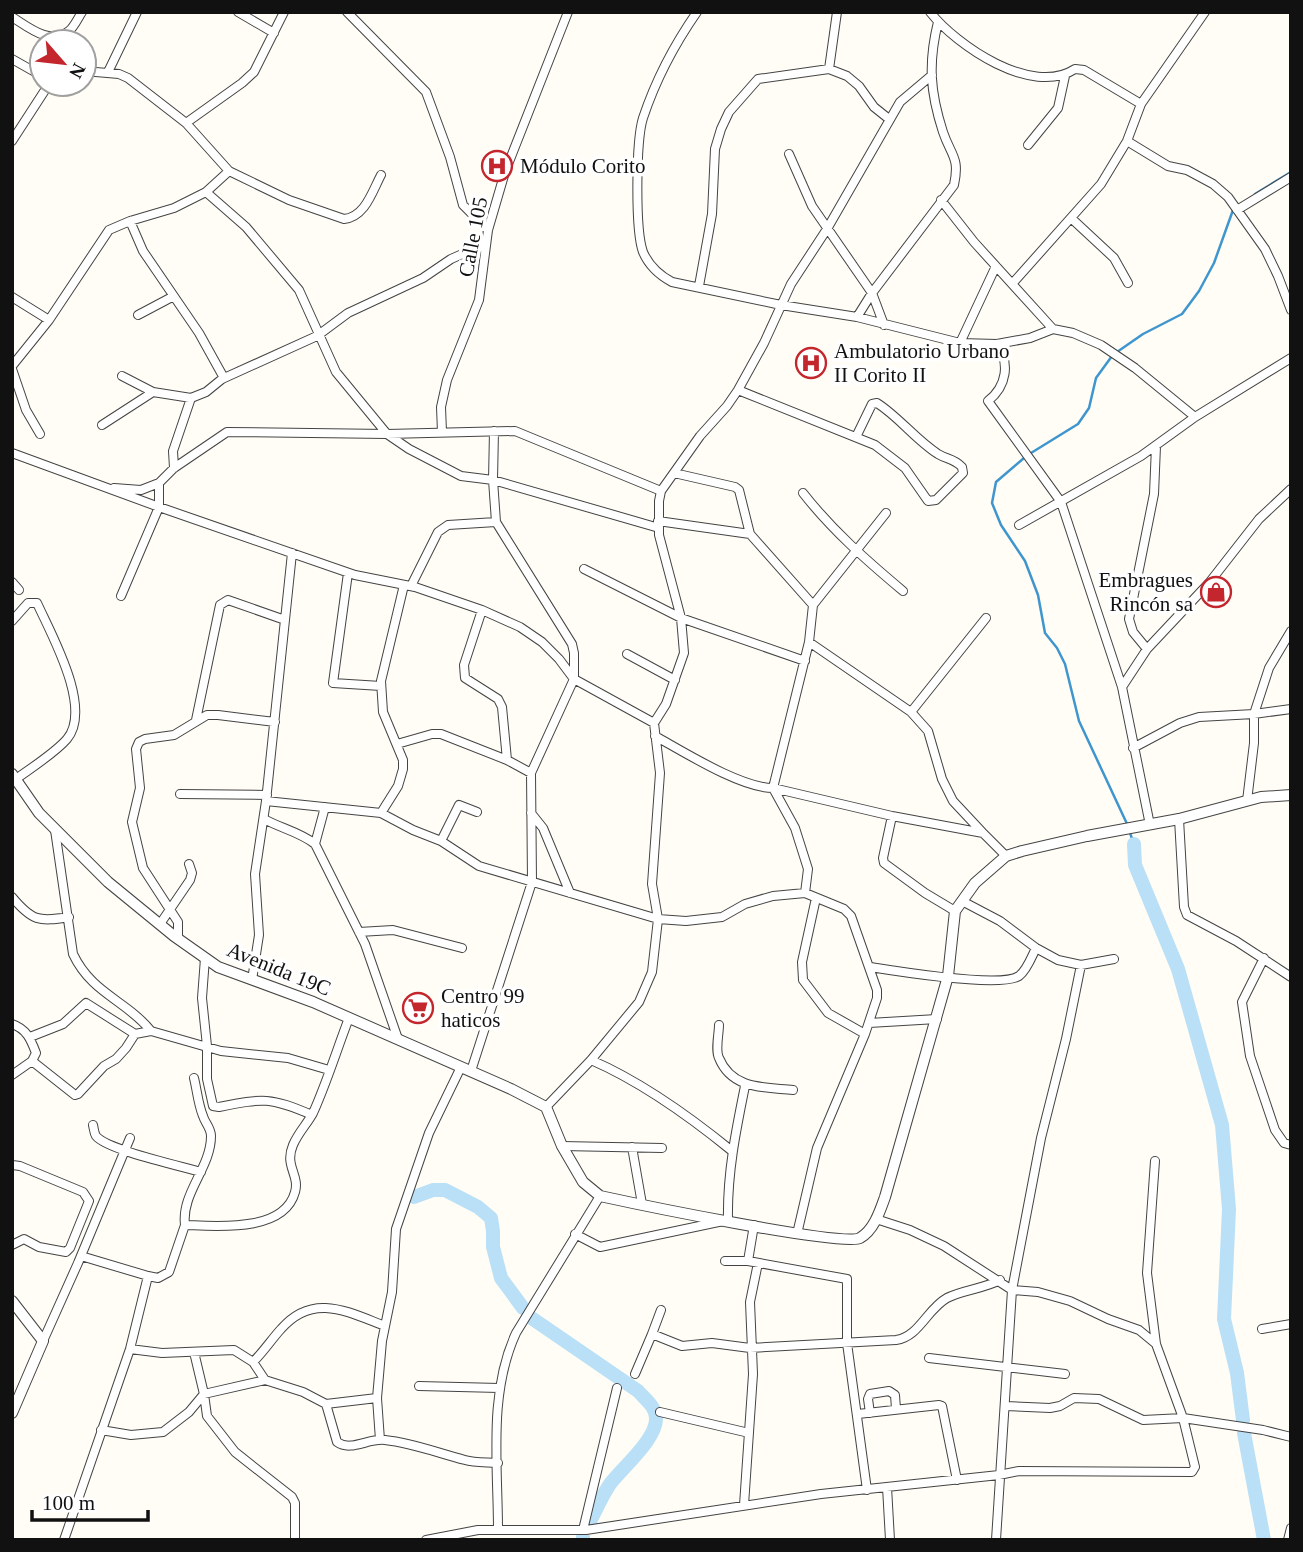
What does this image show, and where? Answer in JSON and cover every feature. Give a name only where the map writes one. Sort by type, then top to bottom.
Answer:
[{"type":"street","points":[[12,17],[35,32],[57,36],[69,31],[82,12]]},
{"type":"street","points":[[108,72],[136,12]]},
{"type":"street","points":[[238,12],[274,33]]},
{"type":"street","points":[[186,123],[254,72],[284,12]]},
{"type":"street","points":[[347,12],[426,92],[450,158],[463,205],[488,230]]},
{"type":"street","name":"Calle 105","points":[[442,432],[440,407],[447,380],[480,300],[485,244],[505,172],[568,12]]},
{"type":"street","points":[[697,12],[678,39],[661,71],[642,121],[638,160],[642,249],[649,264],[661,276],[673,282],[781,305],[858,317],[960,344],[997,344],[1030,338],[1053,329],[1073,333],[1101,345],[1135,368],[1195,417]]},
{"type":"street","points":[[829,69],[837,12]]},
{"type":"street","points":[[930,12],[958,40],[1008,69],[1032,75],[1065,76],[1075,69],[1084,70],[1141,104]]},
{"type":"street","points":[[1012,284],[1101,184],[1127,141],[1141,104],[1205,12]]},
{"type":"street","points":[[858,317],[872,293],[954,184],[957,169],[944,133],[932,75],[931,51],[938,22]]},
{"type":"street","points":[[12,59],[28,68]]},
{"type":"street","points":[[699,286],[712,214],[715,149],[729,112],[758,79],[829,69],[847,76],[859,86],[874,107],[889,119]]},
{"type":"street","points":[[98,72],[128,78],[186,123],[229,171],[289,200],[344,219],[352,218],[360,213],[381,175]]},
{"type":"street","points":[[932,75],[900,102],[827,229],[791,284],[738,390],[661,491],[658,525],[681,618],[684,653],[666,704],[654,723],[660,773],[652,884],[658,919],[652,972],[639,1002],[591,1060],[546,1107],[562,1146],[583,1182],[600,1196],[797,1234],[852,1240],[867,1233],[876,1219],[937,1019],[948,976],[955,911],[975,883],[1006,856],[1087,836],[1179,819],[1261,797],[1291,795]]},
{"type":"street","points":[[1028,145],[1058,108],[1065,76]]},
{"type":"street","points":[[12,141],[40,98]]},
{"type":"street","points":[[1127,141],[1168,166],[1187,170],[1213,184],[1228,197],[1265,249],[1291,310]]},
{"type":"street","points":[[789,154],[813,206],[872,293],[884,325]]},
{"type":"street","points":[[40,434],[26,410],[12,368],[49,320],[109,230],[174,208],[206,192],[229,171]]},
{"type":"street","points":[[1237,210],[1291,177]]},
{"type":"street","points":[[206,192],[246,227],[299,290],[336,372],[387,434],[409,450],[461,477],[493,480],[658,525],[750,534]]},
{"type":"street","points":[[941,200],[974,242],[1053,329]]},
{"type":"street","points":[[1071,218],[1114,258],[1128,283]]},
{"type":"street","points":[[130,221],[143,251],[199,333],[224,378]]},
{"type":"street","points":[[122,376],[153,392],[191,398],[206,392],[224,378],[320,334],[348,313],[423,278],[451,259],[485,244]]},
{"type":"street","points":[[960,344],[996,267]]},
{"type":"street","points":[[12,297],[49,320]]},
{"type":"street","points":[[138,315],[172,297]]},
{"type":"street","points":[[997,344],[1005,355],[1005,372],[1001,387],[988,401],[1061,502],[1122,687],[1150,824]]},
{"type":"street","points":[[1019,525],[1156,446],[1195,417],[1291,358]]},
{"type":"street","points":[[738,390],[875,445],[892,456],[911,475],[928,501],[936,500],[963,473],[962,467],[954,459],[939,454],[877,403],[872,404],[856,437]]},
{"type":"street","points":[[102,425],[153,392]]},
{"type":"street","points":[[173,468],[173,451],[191,398]]},
{"type":"street","points":[[380,1440],[377,1398],[385,1326],[392,1292],[396,1229],[429,1133],[466,1069],[532,882],[531,773],[574,679],[572,644],[496,522],[494,431]]},
{"type":"street","points":[[104,487],[141,490],[159,483],[173,468],[227,432],[387,434],[515,431],[661,491]]},
{"type":"street","points":[[1147,649],[1133,632],[1129,619],[1154,494],[1156,446]]},
{"type":"street","points":[[12,453],[348,572],[407,585],[482,610],[520,627],[541,642],[559,659],[574,679],[654,723]]},
{"type":"street","points":[[674,473],[739,490],[750,534],[813,605]]},
{"type":"street","points":[[121,596],[159,507],[159,483]]},
{"type":"street","points":[[1122,687],[1147,649],[1209,583],[1259,519],[1291,489]]},
{"type":"street","points":[[803,493],[825,521],[903,591]]},
{"type":"street","points":[[805,893],[808,869],[795,828],[773,788],[805,661],[813,605],[886,513]]},
{"type":"street","points":[[381,813],[398,786],[403,769],[397,744],[383,712],[381,686],[407,585],[438,532],[448,525],[496,522]]},
{"type":"street","points":[[252,980],[259,935],[255,874],[267,798],[292,553]]},
{"type":"street","points":[[584,569],[681,618],[805,661]]},
{"type":"street","points":[[348,572],[333,683],[381,686]]},
{"type":"street","points":[[12,582],[19,590]]},
{"type":"street","points":[[196,720],[219,605],[228,600],[285,620]]},
{"type":"street","points":[[12,621],[28,603],[37,603],[61,656],[73,691],[75,708],[73,727],[66,740],[14,777]]},
{"type":"street","points":[[482,610],[464,665],[465,678],[498,699],[502,707],[507,760]]},
{"type":"street","points":[[911,712],[986,618]]},
{"type":"street","points":[[1247,801],[1254,743],[1254,714],[1269,668],[1291,631]]},
{"type":"street","points":[[809,642],[911,712],[928,731],[942,779],[953,801],[1006,856]]},
{"type":"street","points":[[627,654],[675,680]]},
{"type":"street","points":[[1133,748],[1180,723],[1199,717],[1291,709]]},
{"type":"street","points":[[178,939],[178,922],[143,868],[132,822],[140,788],[136,748],[139,742],[145,739],[174,736],[207,715],[275,722]]},
{"type":"street","points":[[397,744],[440,734],[507,760],[531,773]]},
{"type":"street","points":[[655,736],[712,767],[762,788],[773,788],[892,816],[983,833]]},
{"type":"street","name":"Avenida 19C","points":[[14,777],[39,813],[108,883],[218,967],[349,1018],[546,1107]]},
{"type":"street","points":[[180,794],[267,798],[381,813],[441,841],[479,866],[658,919],[686,921],[722,917],[745,904],[773,896],[805,893],[844,909],[851,916],[877,990],[865,1034],[817,1148],[797,1234]]},
{"type":"street","points":[[441,841],[458,805],[477,811]]},
{"type":"street","points":[[315,844],[325,807]]},
{"type":"street","points":[[531,813],[542,828],[570,893]]},
{"type":"street","points":[[892,816],[884,863],[955,911]]},
{"type":"street","points":[[264,819],[280,828],[305,836],[315,844],[327,873],[359,932],[398,1039]]},
{"type":"street","points":[[1179,819],[1184,907],[1187,915],[1264,958],[1291,977]]},
{"type":"street","points":[[55,830],[73,954],[81,971],[98,988],[144,1022],[151,1031]]},
{"type":"street","points":[[160,924],[191,880],[189,864]]},
{"type":"street","points":[[12,897],[23,910],[43,921],[69,917]]},
{"type":"street","points":[[817,898],[802,962],[803,980],[828,1013],[865,1034]]},
{"type":"street","points":[[962,901],[1000,921],[1036,948],[1058,960],[1081,965],[1114,959]]},
{"type":"street","points":[[359,932],[393,930],[462,948]]},
{"type":"street","points":[[870,967],[982,980],[1018,977],[1036,948]]},
{"type":"street","points":[[205,957],[202,998],[207,1079],[213,1105],[219,1107],[267,1099],[312,1115]]},
{"type":"street","points":[[1264,958],[1242,1002],[1250,1056],[1275,1130],[1284,1143],[1291,1145]]},
{"type":"street","points":[[996,1540],[1012,1290],[1041,1138],[1081,965]]},
{"type":"street","points":[[30,1037],[64,1024],[86,1003],[135,1034],[151,1031],[221,1051],[288,1058],[329,1070]]},
{"type":"street","points":[[185,1225],[233,1226],[256,1223],[285,1207],[296,1191],[290,1166],[292,1148],[312,1115],[349,1018]]},
{"type":"street","points":[[869,1023],[937,1019]]},
{"type":"street","points":[[12,1024],[19,1026],[30,1037],[36,1053],[32,1061],[12,1075]]},
{"type":"street","points":[[719,1024],[718,1057],[725,1068],[745,1086],[793,1090]]},
{"type":"street","points":[[32,1061],[75,1095],[104,1066],[116,1059],[135,1034]]},
{"type":"street","points":[[591,1060],[623,1074],[707,1130],[732,1151]]},
{"type":"street","points":[[81,1256],[158,1278],[169,1272],[185,1225],[185,1212],[208,1159],[211,1133],[203,1116],[194,1078]]},
{"type":"street","points":[[728,1220],[732,1151],[745,1086]]},
{"type":"street","points":[[93,1125],[95,1134],[100,1139],[124,1150],[201,1172]]},
{"type":"street","points":[[12,1413],[130,1138]]},
{"type":"street","points":[[562,1146],[662,1148]]},
{"type":"street","points":[[632,1147],[642,1204]]},
{"type":"street","points":[[426,1540],[478,1530],[583,1530],[744,1505],[1019,1471],[1192,1472],[1195,1467],[1183,1418],[1156,1344],[1147,1273],[1155,1161]]},
{"type":"street","points":[[12,1165],[83,1192],[89,1201],[66,1252],[39,1247],[24,1239],[12,1245]]},
{"type":"street","points":[[498,1530],[499,1388],[508,1352],[516,1334],[600,1196]]},
{"type":"street","points":[[876,1219],[910,1230],[944,1247],[1012,1290],[1038,1292],[1070,1301],[1108,1320],[1139,1330],[1156,1344]]},
{"type":"street","points":[[575,1234],[600,1247],[728,1220]]},
{"type":"street","points":[[744,1505],[753,1374],[750,1302],[754,1225]]},
{"type":"street","points":[[726,1261],[753,1262],[846,1279],[847,1343],[867,1490]]},
{"type":"street","points":[[64,1540],[130,1349],[148,1276]]},
{"type":"street","points":[[652,1334],[682,1346],[712,1343],[750,1348],[905,1339],[947,1298],[986,1288],[1000,1280]]},
{"type":"street","points":[[12,1301],[43,1341]]},
{"type":"street","points":[[253,1362],[294,1316],[317,1306],[339,1310],[385,1326]]},
{"type":"street","points":[[635,1374],[661,1310]]},
{"type":"street","points":[[1262,1329],[1291,1324]]},
{"type":"street","points":[[130,1349],[162,1353],[234,1350],[253,1362],[265,1380]]},
{"type":"street","points":[[194,1352],[207,1416],[235,1452],[292,1497],[295,1503],[295,1540]]},
{"type":"street","points":[[929,1358],[1065,1374]]},
{"type":"street","points":[[101,1430],[131,1435],[163,1432],[189,1412],[204,1394],[265,1380],[303,1392],[327,1404],[377,1398]]},
{"type":"street","points":[[419,1386],[499,1388]]},
{"type":"street","points":[[583,1530],[617,1388]]},
{"type":"street","points":[[870,1413],[870,1394],[890,1391],[895,1395],[897,1409]]},
{"type":"street","points":[[1005,1406],[1051,1408],[1074,1398],[1099,1399],[1143,1420],[1183,1418],[1291,1437]]},
{"type":"street","points":[[327,1404],[337,1442],[341,1445],[347,1447],[380,1440],[436,1450],[467,1461],[498,1463]]},
{"type":"street","points":[[858,1414],[942,1406],[957,1480]]},
{"type":"street","points":[[660,1412],[749,1433]]},
{"type":"street","points":[[887,1488],[890,1540]]},
{"type":"street","points":[[1288,1540],[1291,1528]]},
{"type":"street","points":[[478,1530],[478,1540]]},
{"type":"waterway","points":[[1255,194],[1291,172]]},
{"type":"waterway","points":[[1117,352],[1143,334],[1182,314],[1199,291],[1214,263],[1233,210]]},
{"type":"waterway","points":[[1031,453],[1078,424],[1089,408],[1096,378],[1112,356]]},
{"type":"waterway","points":[[1024,458],[996,482],[992,503],[1001,525],[1025,561],[1038,595],[1045,633],[1065,664],[1079,721],[1128,826]]},
{"type":"waterway","points":[[1130,833],[1134,844]]},
{"type":"waterway","points":[[1134,844],[1135,865],[1178,969],[1222,1125],[1229,1209],[1224,1319],[1237,1373],[1243,1420]]},
{"type":"waterway","points":[[414,1197],[433,1190],[445,1190],[478,1207],[491,1218],[493,1247],[501,1278],[523,1308]]},
{"type":"waterway","points":[[533,1319],[638,1391],[656,1414],[651,1435],[610,1484],[587,1527]]},
{"type":"waterway","points":[[1244,1433],[1264,1540]]},
{"type":"place","name":"Módulo Corito","points":[[497,166]]},
{"type":"place","name":"Ambulatorio Urbano II Corito II","points":[[811,363]]},
{"type":"place","name":"Embragues Rincón sa","points":[[1216,592]]},
{"type":"place","name":"Centro 99 haticos","points":[[418,1008]]}]
